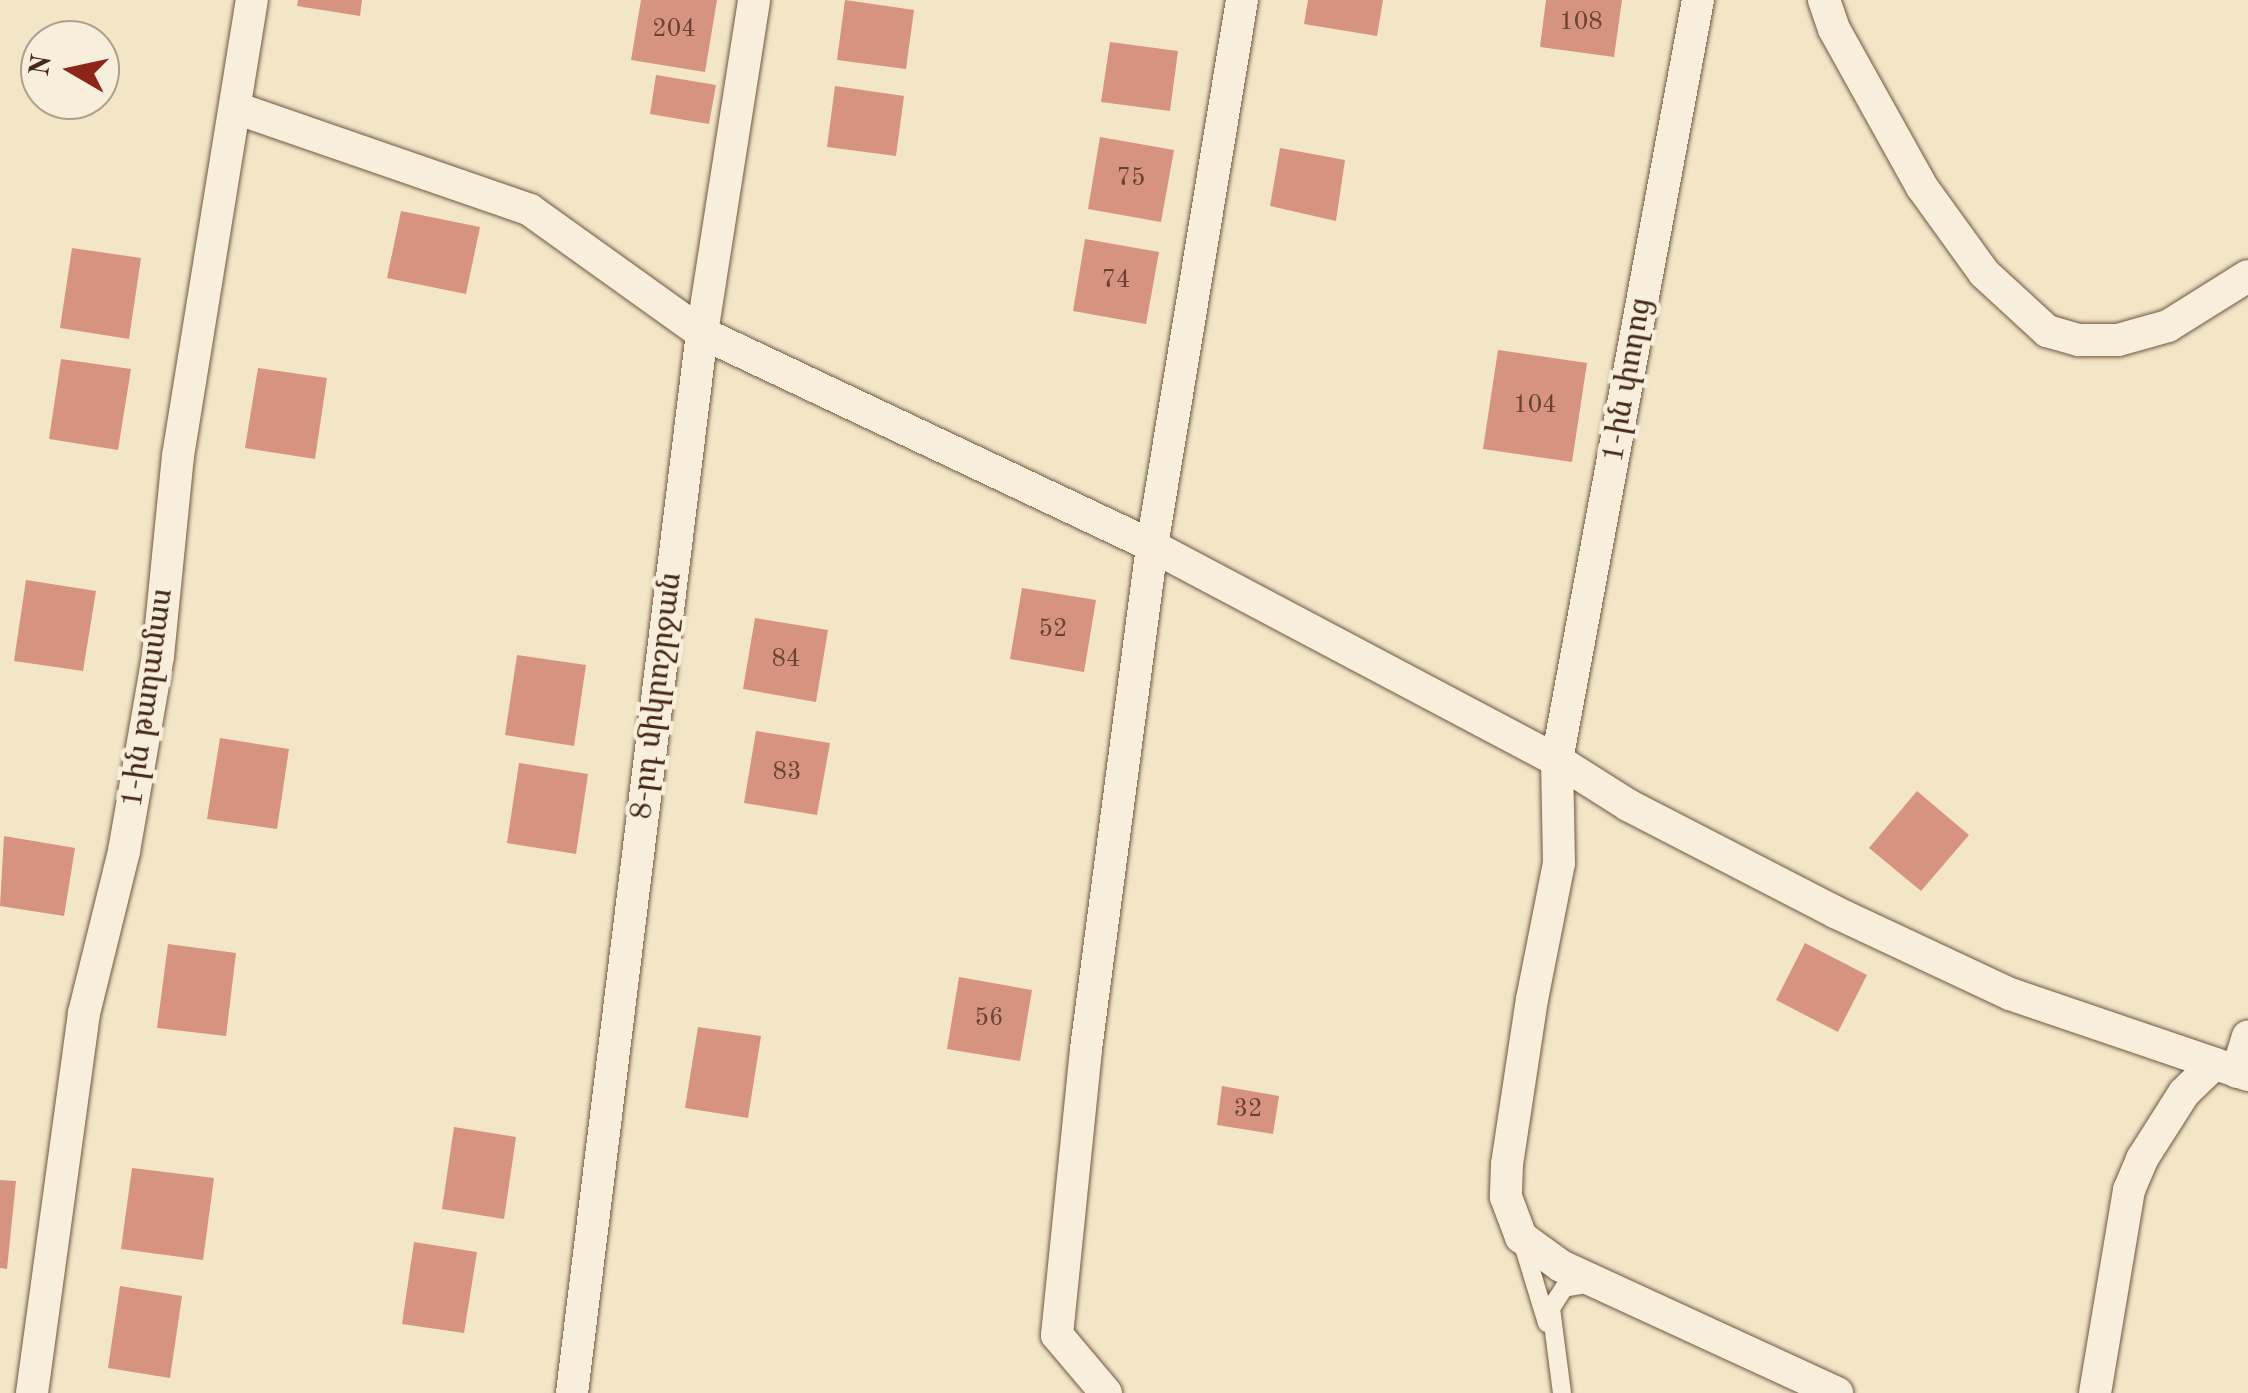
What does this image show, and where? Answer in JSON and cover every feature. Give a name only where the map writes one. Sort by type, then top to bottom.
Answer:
[{"type":"street","name":"1-ին թաղամաս","points":[[32,1393],[84,1013],[124,851],[158,656],[178,456],[252,0]]},
{"type":"street","name":"8-րդ միկրոշրջան","points":[[572,1393],[702,333],[754,0]]},
{"type":"street","points":[[1106,1393],[1058,1335],[1086,1050],[1152,546],[1242,0]]},
{"type":"street","name":"1-ին փողոց","points":[[1521,1237],[1508,1210],[1507,1164],[1558,863],[1557,760],[1698,0]]},
{"type":"street","points":[[1824,0],[1834,29],[1922,186],[1984,273],[2048,331],[2079,340],[2118,340],[2168,326],[2248,276]]},
{"type":"street","points":[[236,108],[530,210],[702,333],[1152,546],[1557,760],[1628,805],[1708,847],[2010,994],[2233,1070]]},
{"type":"street","points":[[2095,1393],[2129,1190],[2142,1159],[2184,1093],[2233,1070],[2248,1038]]},
{"type":"street","points":[[1521,1237],[1561,1266],[1837,1393]]},
{"type":"lane","points":[[1521,1237],[1551,1333],[1562,1393]]},
{"type":"lane","points":[[1551,1333],[1550,1308],[1557,1294],[1579,1284],[1601,1284]]},
{"type":"building","points":[[298,0],[362,0],[360,16],[297,6]]},
{"type":"building","points":[[641,0],[717,0],[705,72],[631,60]]},
{"type":"building","points":[[845,0],[914,10],[906,69],[837,60]]},
{"type":"building","points":[[1308,0],[1383,0],[1377,36],[1304,24]]},
{"type":"building","points":[[1546,0],[1622,0],[1614,57],[1540,47]]},
{"type":"building","points":[[1110,42],[1178,51],[1170,111],[1101,102]]},
{"type":"building","points":[[656,75],[716,85],[709,124],[650,114]]},
{"type":"building","points":[[835,86],[904,96],[896,156],[827,147]]},
{"type":"building","points":[[1100,137],[1174,150],[1161,222],[1088,209]]},
{"type":"building","points":[[1280,148],[1345,160],[1336,221],[1270,206]]},
{"type":"building","points":[[401,211],[480,227],[466,294],[387,278]]},
{"type":"building","points":[[1085,239],[1159,252],[1146,324],[1073,311]]},
{"type":"building","points":[[72,248],[141,258],[129,339],[60,328]]},
{"type":"building","points":[[1498,350],[1587,363],[1572,462],[1483,449]]},
{"type":"building","points":[[61,359],[131,369],[118,450],[49,439]]},
{"type":"building","points":[[258,368],[327,378],[315,459],[245,448]]},
{"type":"building","points":[[26,580],[96,591],[83,671],[14,661]]},
{"type":"building","points":[[1022,588],[1096,600],[1084,672],[1010,659]]},
{"type":"building","points":[[755,618],[828,630],[816,702],[743,689]]},
{"type":"building","points":[[517,655],[586,665],[574,746],[505,735]]},
{"type":"building","points":[[756,731],[830,743],[817,815],[744,803]]},
{"type":"building","points":[[220,738],[289,749],[277,829],[207,819]]},
{"type":"building","points":[[519,763],[588,774],[576,854],[507,843]]},
{"type":"building","points":[[1917,791],[1969,835],[1921,891],[1869,848]]},
{"type":"building","points":[[4,836],[75,848],[64,916],[0,906]]},
{"type":"building","points":[[1805,943],[1867,975],[1838,1032],[1776,1000]]},
{"type":"building","points":[[168,944],[236,953],[226,1036],[157,1028]]},
{"type":"building","points":[[959,977],[1032,990],[1020,1061],[947,1049]]},
{"type":"building","points":[[698,1027],[761,1036],[748,1118],[685,1108]]},
{"type":"building","points":[[1222,1086],[1279,1096],[1273,1134],[1217,1125]]},
{"type":"building","points":[[454,1127],[516,1137],[504,1219],[442,1209]]},
{"type":"building","points":[[132,1168],[214,1178],[203,1260],[121,1249]]},
{"type":"building","points":[[0,1180],[16,1181],[7,1269],[0,1268]]},
{"type":"building","points":[[414,1242],[477,1252],[464,1333],[402,1324]]},
{"type":"building","points":[[120,1286],[182,1296],[170,1378],[108,1368]]}]
